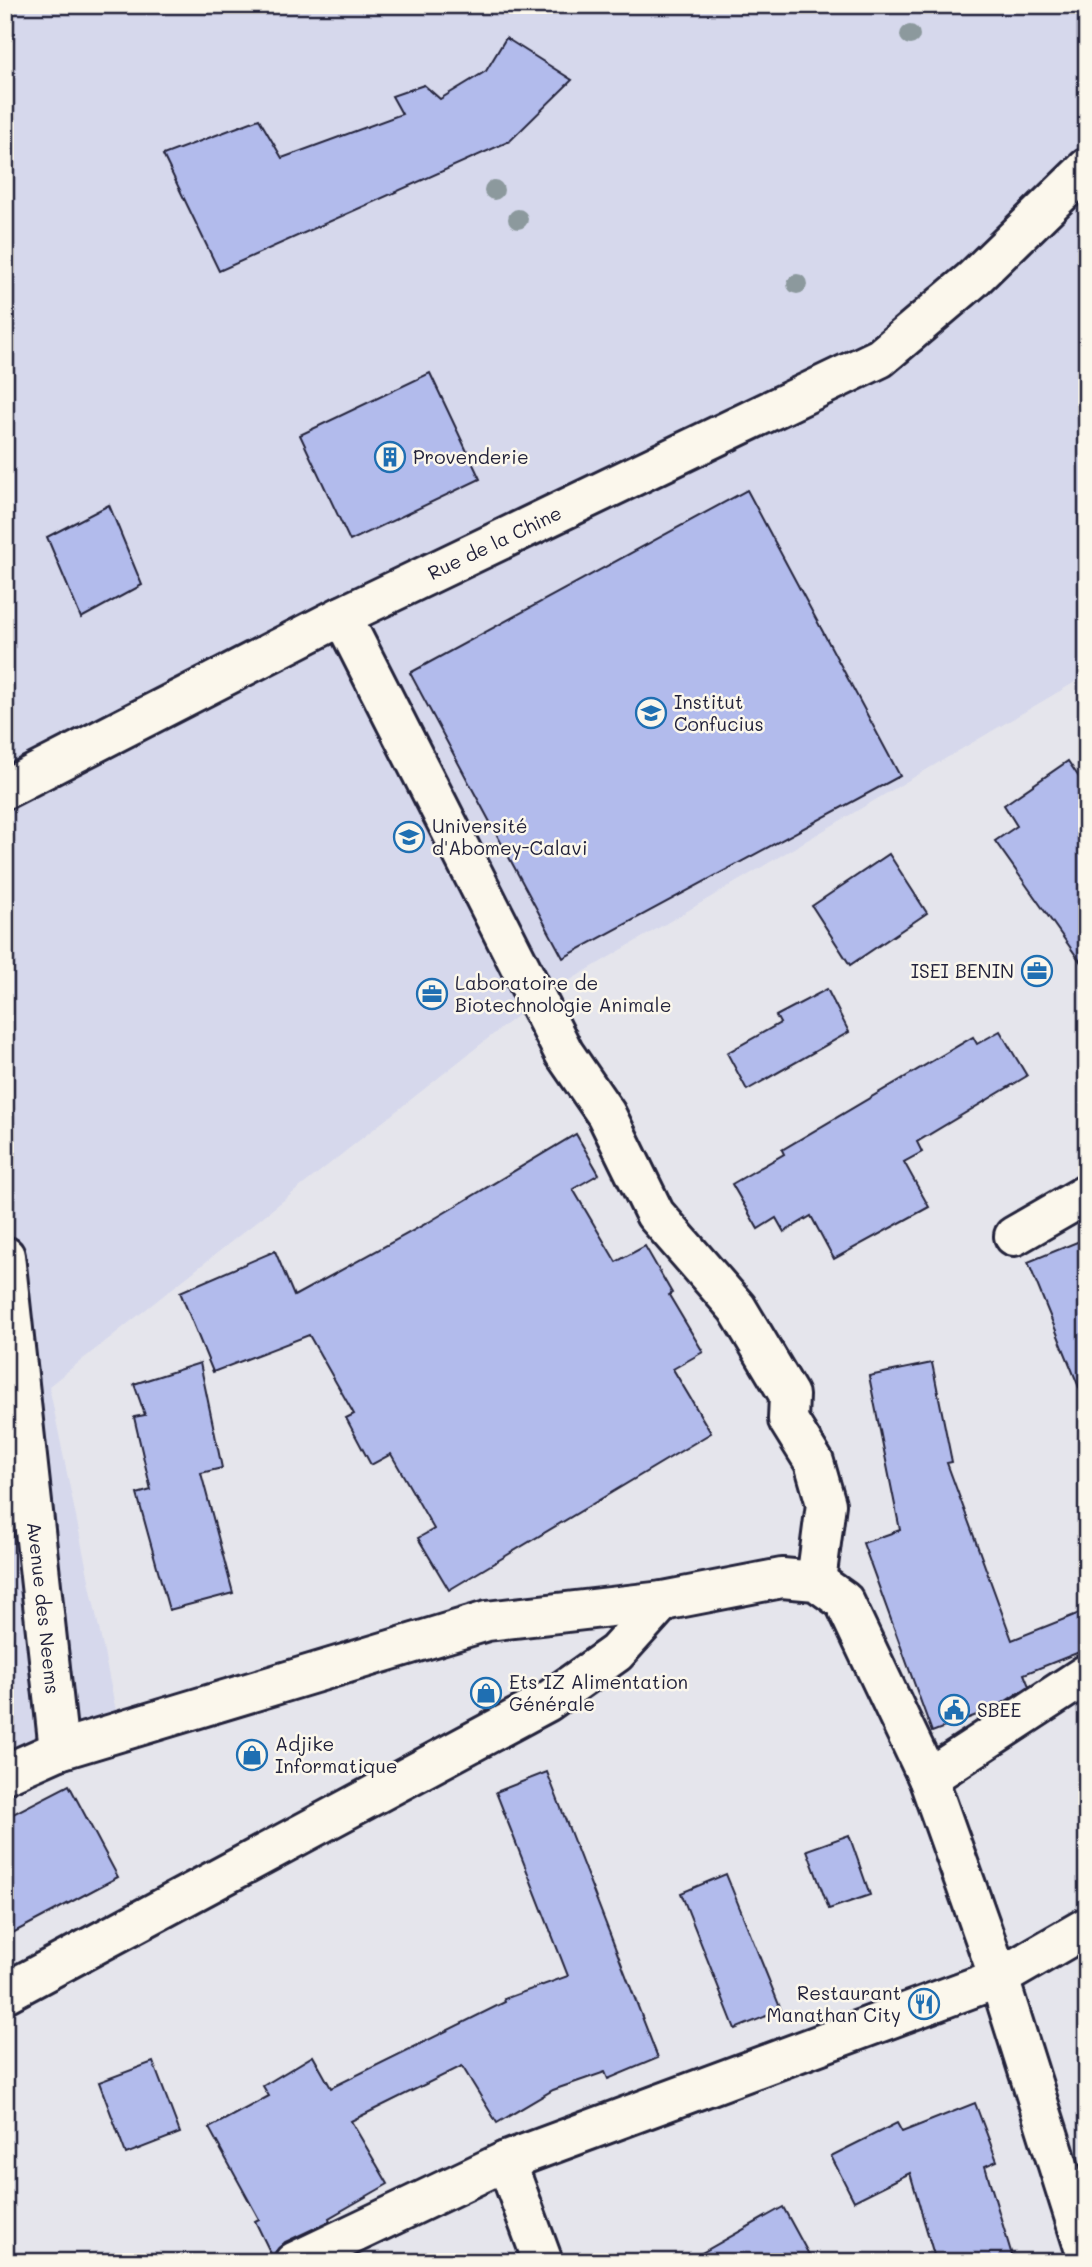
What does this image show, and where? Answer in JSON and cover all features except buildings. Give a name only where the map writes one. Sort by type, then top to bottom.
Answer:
[{"type":"street","name":"Rue de la Chine","points":[[5,789],[342,616],[880,358],[972,280],[1087,168]]},
{"type":"street","points":[[342,616],[564,1053],[606,1114],[655,1214],[737,1308],[789,1395],[788,1420],[814,1462],[826,1504],[817,1581]]},
{"type":"street","points":[[1014,1236],[1087,1194]]},
{"type":"street","name":"Avenue des Neems","points":[[5,1256],[59,1750]]},
{"type":"street","points":[[5,1774],[59,1750],[487,1621],[663,1601],[782,1578],[817,1581],[844,1601],[928,1778],[999,1978],[1087,2257]]},
{"type":"street","points":[[5,1993],[547,1702],[616,1653],[663,1601]]},
{"type":"street","points":[[928,1778],[1087,1674]]},
{"type":"street","points":[[294,2262],[506,2161],[999,1978],[1087,1927]]},
{"type":"street","points":[[506,2161],[543,2262]]},
{"type":"shaded area","name":"Université d'Abomey-Calavi","points":[[5,5],[1087,5],[1087,675],[538,999],[49,1386],[116,1711],[5,1754]]},
{"type":"place","name":"Provenderie","points":[[390,457]]},
{"type":"place","name":"Institut Confucius","points":[[651,713]]},
{"type":"place","name":"Université d'Abomey-Calavi","points":[[409,837]]},
{"type":"place","name":"ISEI BENIN","points":[[1037,971]]},
{"type":"place","name":"Laboratoire de Biotechnologie Animale","points":[[432,994]]},
{"type":"place","name":"Ets IZ Alimentation Générale","points":[[486,1693]]},
{"type":"place","name":"SBEE","points":[[954,1710]]},
{"type":"place","name":"Adjike Informatique","points":[[252,1755]]},
{"type":"place","name":"Restaurant Manathan City","points":[[924,2004]]}]
